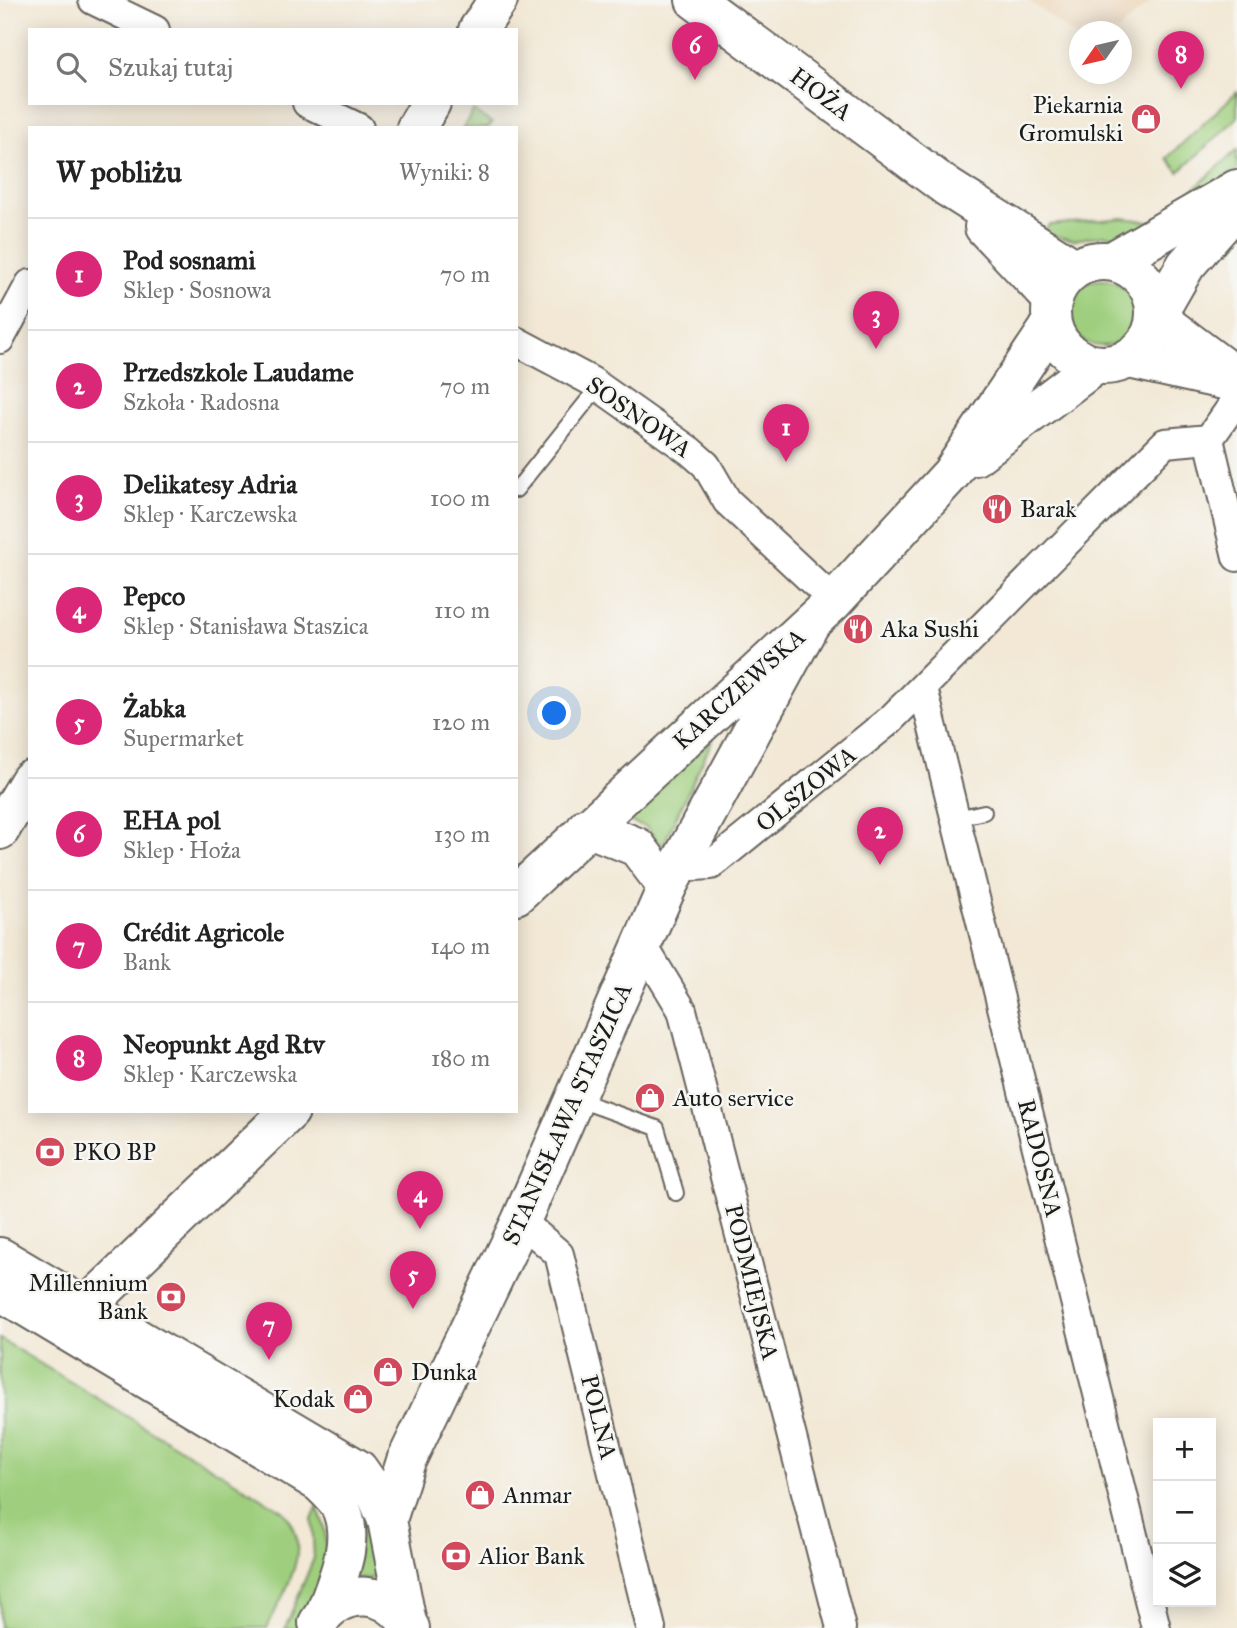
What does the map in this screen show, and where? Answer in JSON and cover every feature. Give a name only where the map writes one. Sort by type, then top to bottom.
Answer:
[{"type":"main road","points":[[479,28],[498,0]]},
{"type":"main road","name":"HOŻA","points":[[695,0],[947,187],[1074,268]]},
{"type":"main road","points":[[417,126],[430,105]]},
{"type":"main road","name":"HOŻA","points":[[947,187],[1052,312]]},
{"type":"main road","points":[[1114,260],[1237,189]]},
{"type":"main road","points":[[1112,362],[1148,341],[1156,317],[1186,265],[1237,207]]},
{"type":"main road","points":[[1097,260],[1114,260],[1140,275],[1153,293],[1156,317],[1237,380],[1077,359],[1061,344],[1052,312],[1060,282],[1074,268],[1097,260]]},
{"type":"main road","name":"KARCZEWSKA","points":[[518,893],[822,613],[951,474],[1052,312]]},
{"type":"main road","name":"KARCZEWSKA","points":[[951,474],[1112,362]]},
{"type":"main road","name":"STANISŁAWA STASZICA","points":[[408,1623],[387,1520],[406,1461],[521,1221],[673,877],[822,613]]},
{"type":"main road","points":[[0,830],[28,783]]},
{"type":"main road","points":[[587,827],[637,847],[673,877]]},
{"type":"main road","points":[[85,1308],[288,1113]]},
{"type":"main road","points":[[0,1257],[358,1469],[377,1496],[387,1520]]},
{"type":"main road","points":[[0,1291],[320,1483],[339,1504],[347,1536],[340,1573],[321,1620]]},
{"type":"main road","points":[[321,1620],[338,1602],[368,1596],[383,1599],[408,1623]]},
{"type":"street","points":[[93,0],[151,28]]},
{"type":"street","points":[[311,105],[355,126]]},
{"type":"street","points":[[0,339],[28,288]]},
{"type":"street","name":"SOSNOWA","points":[[518,342],[599,386],[706,465],[727,501],[822,613]]},
{"type":"street","points":[[1237,399],[1209,439],[1237,556]]},
{"type":"street","points":[[923,688],[1165,443],[1209,439]]},
{"type":"street","name":"RADOSNA","points":[[923,688],[970,815],[1156,1628]]},
{"type":"street","name":"OLSZOWA","points":[[673,877],[711,865],[890,720],[923,688]]},
{"type":"street","name":"PODMIEJSKA","points":[[642,944],[682,1010],[841,1628]]},
{"type":"street","name":"POLNA","points":[[521,1221],[559,1254],[650,1628]]},
{"type":"lane","points":[[518,487],[599,386]]},
{"type":"lane","points":[[575,1098],[657,1128],[676,1193]]},
{"type":"shaded area","points":[[1028,0],[1152,0],[1129,21],[1069,21],[1069,31]]},
{"type":"green space","points":[[1237,92],[1237,118],[1179,172],[1167,158]]},
{"type":"green space","points":[[473,111],[492,123],[490,126],[464,126]]},
{"type":"green space","points":[[1237,150],[1237,170],[1176,205]]},
{"type":"green space","points":[[1123,218],[1152,222],[1128,238],[1104,235],[1073,240],[1050,235],[1046,229],[1049,225]]},
{"type":"green space","points":[[1102,280],[1115,283],[1125,290],[1132,300],[1135,313],[1132,326],[1125,336],[1115,343],[1102,346],[1089,343],[1079,336],[1072,326],[1069,313],[1072,300],[1079,290],[1089,283]]},
{"type":"green space","points":[[714,737],[662,847],[646,827],[622,819]]},
{"type":"green space","points":[[0,1339],[283,1511],[297,1539],[297,1554],[288,1584],[267,1628],[0,1628]]},
{"type":"green space","points":[[363,1501],[386,1581],[371,1578],[355,1580]]},
{"type":"green space","points":[[317,1507],[326,1538],[323,1569],[298,1628],[285,1628],[314,1558],[312,1519]]},
{"type":"place","name":"EHA pol","points":[[695,80]]},
{"type":"place","name":"Neopunkt Agd Rtv","points":[[1181,89]]},
{"type":"place","name":"Piekarnia Gromulski","points":[[1146,119]]},
{"type":"place","name":"Delikatesy Adria","points":[[876,349]]},
{"type":"place","name":"Pod sosnami","points":[[786,462]]},
{"type":"place","name":"Barak","points":[[997,509]]},
{"type":"place","name":"Aka Sushi","points":[[858,629]]},
{"type":"place","name":"Przedszkole Laudame","points":[[880,865]]},
{"type":"place","name":"Auto service","points":[[650,1098]]},
{"type":"place","name":"PKO BP","points":[[50,1152]]},
{"type":"place","name":"Pepco","points":[[420,1229]]},
{"type":"place","name":"Millennium Bank","points":[[171,1297]]},
{"type":"place","name":"Żabka","points":[[413,1309]]},
{"type":"place","name":"Crédit Agricole","points":[[269,1360]]},
{"type":"place","name":"Dunka","points":[[388,1372]]},
{"type":"place","name":"Kodak","points":[[358,1399]]},
{"type":"place","name":"Anmar","points":[[480,1495]]},
{"type":"place","name":"Alior Bank","points":[[456,1556]]}]
